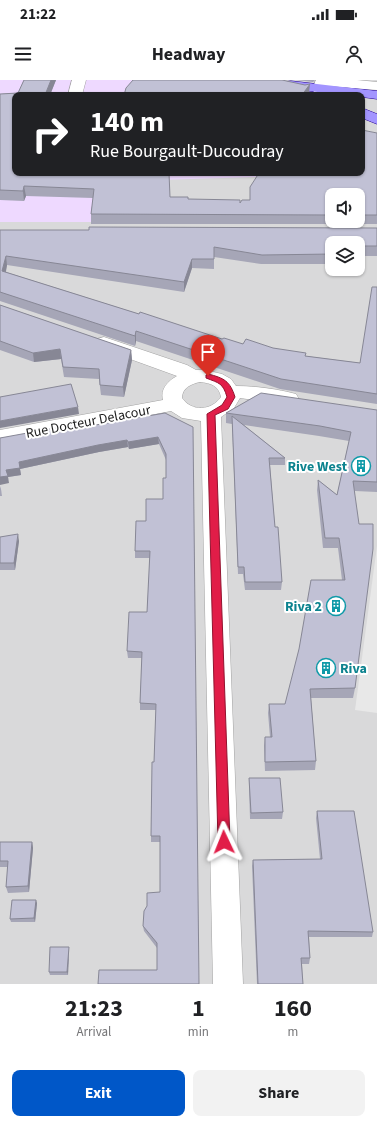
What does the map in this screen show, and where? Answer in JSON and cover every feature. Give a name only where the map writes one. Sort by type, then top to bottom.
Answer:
[{"type":"main road","points":[[275,82],[323,92]]},
{"type":"main road","points":[[365,94],[377,95]]},
{"type":"main road","points":[[365,104],[377,106]]},
{"type":"main road","points":[[365,114],[377,120]]},
{"type":"street","points":[[76,92],[79,80]]},
{"type":"street","points":[[323,92],[322,81],[377,86]]},
{"type":"street","points":[[92,339],[180,369],[192,377]]},
{"type":"street","points":[[208,376],[216,379],[228,387],[230,392],[231,397],[225,407],[211,414],[201,415],[182,410],[172,398],[176,385],[183,380],[192,377],[208,376]]},
{"type":"street","points":[[230,392],[248,392],[308,402]]},
{"type":"street","name":"Rue Docteur Delacour","points":[[0,437],[176,404]]},
{"type":"street","points":[[211,414],[228,984]]},
{"type":"shaded area","points":[[0,80],[213,80],[205,92],[12,92],[12,176],[258,176],[159,180],[92,222],[0,222]]},
{"type":"shaded area","points":[[213,80],[377,80],[377,984],[0,984],[0,222],[92,222],[97,177],[365,176],[365,92],[205,92]]},
{"type":"shaded area","points":[[377,546],[377,713],[355,710]]},
{"type":"building","points":[[24,80],[51,80],[46,92],[18,92]]},
{"type":"building","points":[[133,80],[282,80],[305,85],[310,84],[304,92],[125,92],[126,88]]},
{"type":"building","points":[[12,93],[12,176],[169,176],[170,197],[188,197],[188,199],[240,200],[240,203],[242,200],[250,200],[250,187],[257,176],[365,176],[365,131],[377,133],[377,215],[365,215],[365,188],[325,188],[325,215],[91,214],[94,189],[24,186],[23,191],[0,190],[0,94]]},
{"type":"building","points":[[89,227],[377,228],[377,246],[365,246],[365,236],[325,236],[325,254],[262,255],[214,247],[214,259],[192,259],[184,282],[6,256],[2,271],[139,314],[140,312],[222,339],[224,338],[243,344],[246,339],[273,348],[306,353],[305,356],[360,363],[372,287],[377,287],[377,394],[281,379],[136,331],[135,336],[0,292],[0,230],[89,230]]},
{"type":"building","points":[[0,305],[131,350],[123,387],[100,385],[99,369],[63,367],[60,349],[33,353],[0,341]]},
{"type":"building","points":[[71,384],[78,407],[0,421],[0,397]]},
{"type":"building","points":[[261,393],[377,410],[377,482],[353,481],[359,524],[373,524],[373,549],[355,688],[310,689],[316,761],[265,762],[265,737],[272,737],[269,704],[285,704],[299,649],[311,580],[345,580],[339,538],[325,538],[318,480],[337,495],[351,432],[320,426],[226,413]]},
{"type":"building","points":[[165,413],[193,427],[199,984],[98,984],[99,970],[157,970],[157,943],[143,926],[144,911],[147,906],[147,893],[160,892],[160,836],[151,836],[152,762],[154,762],[156,704],[140,703],[142,652],[127,651],[129,612],[147,612],[150,551],[135,551],[136,521],[146,521],[146,499],[163,499],[163,478],[166,478],[166,454],[158,437],[128,442],[127,440],[19,462],[20,468],[6,470],[8,476],[0,477],[0,438],[82,423],[84,427]]},
{"type":"building","points":[[232,416],[285,458],[269,458],[275,527],[278,527],[282,582],[245,582],[244,567],[238,567]]},
{"type":"building","points":[[18,534],[14,563],[0,563],[0,537]]},
{"type":"building","points":[[249,778],[280,778],[283,812],[251,813]]},
{"type":"building","points":[[317,811],[354,811],[373,932],[308,931],[310,958],[301,958],[303,984],[258,984],[253,860],[322,859]]},
{"type":"building","points":[[0,842],[32,842],[28,886],[6,887],[8,861],[0,861]]},
{"type":"building","points":[[12,900],[36,900],[34,918],[10,919]]},
{"type":"building","points":[[50,947],[69,947],[67,972],[49,972]]},
{"type":"place","name":"Rive West","points":[[361,466]]},
{"type":"place","name":"Riva 2","points":[[336,606]]},
{"type":"place","name":"Riva","points":[[326,668]]},
{"type":"route","points":[[208,376],[223,382],[228,387],[231,397],[225,407],[211,414],[224,842]]}]
